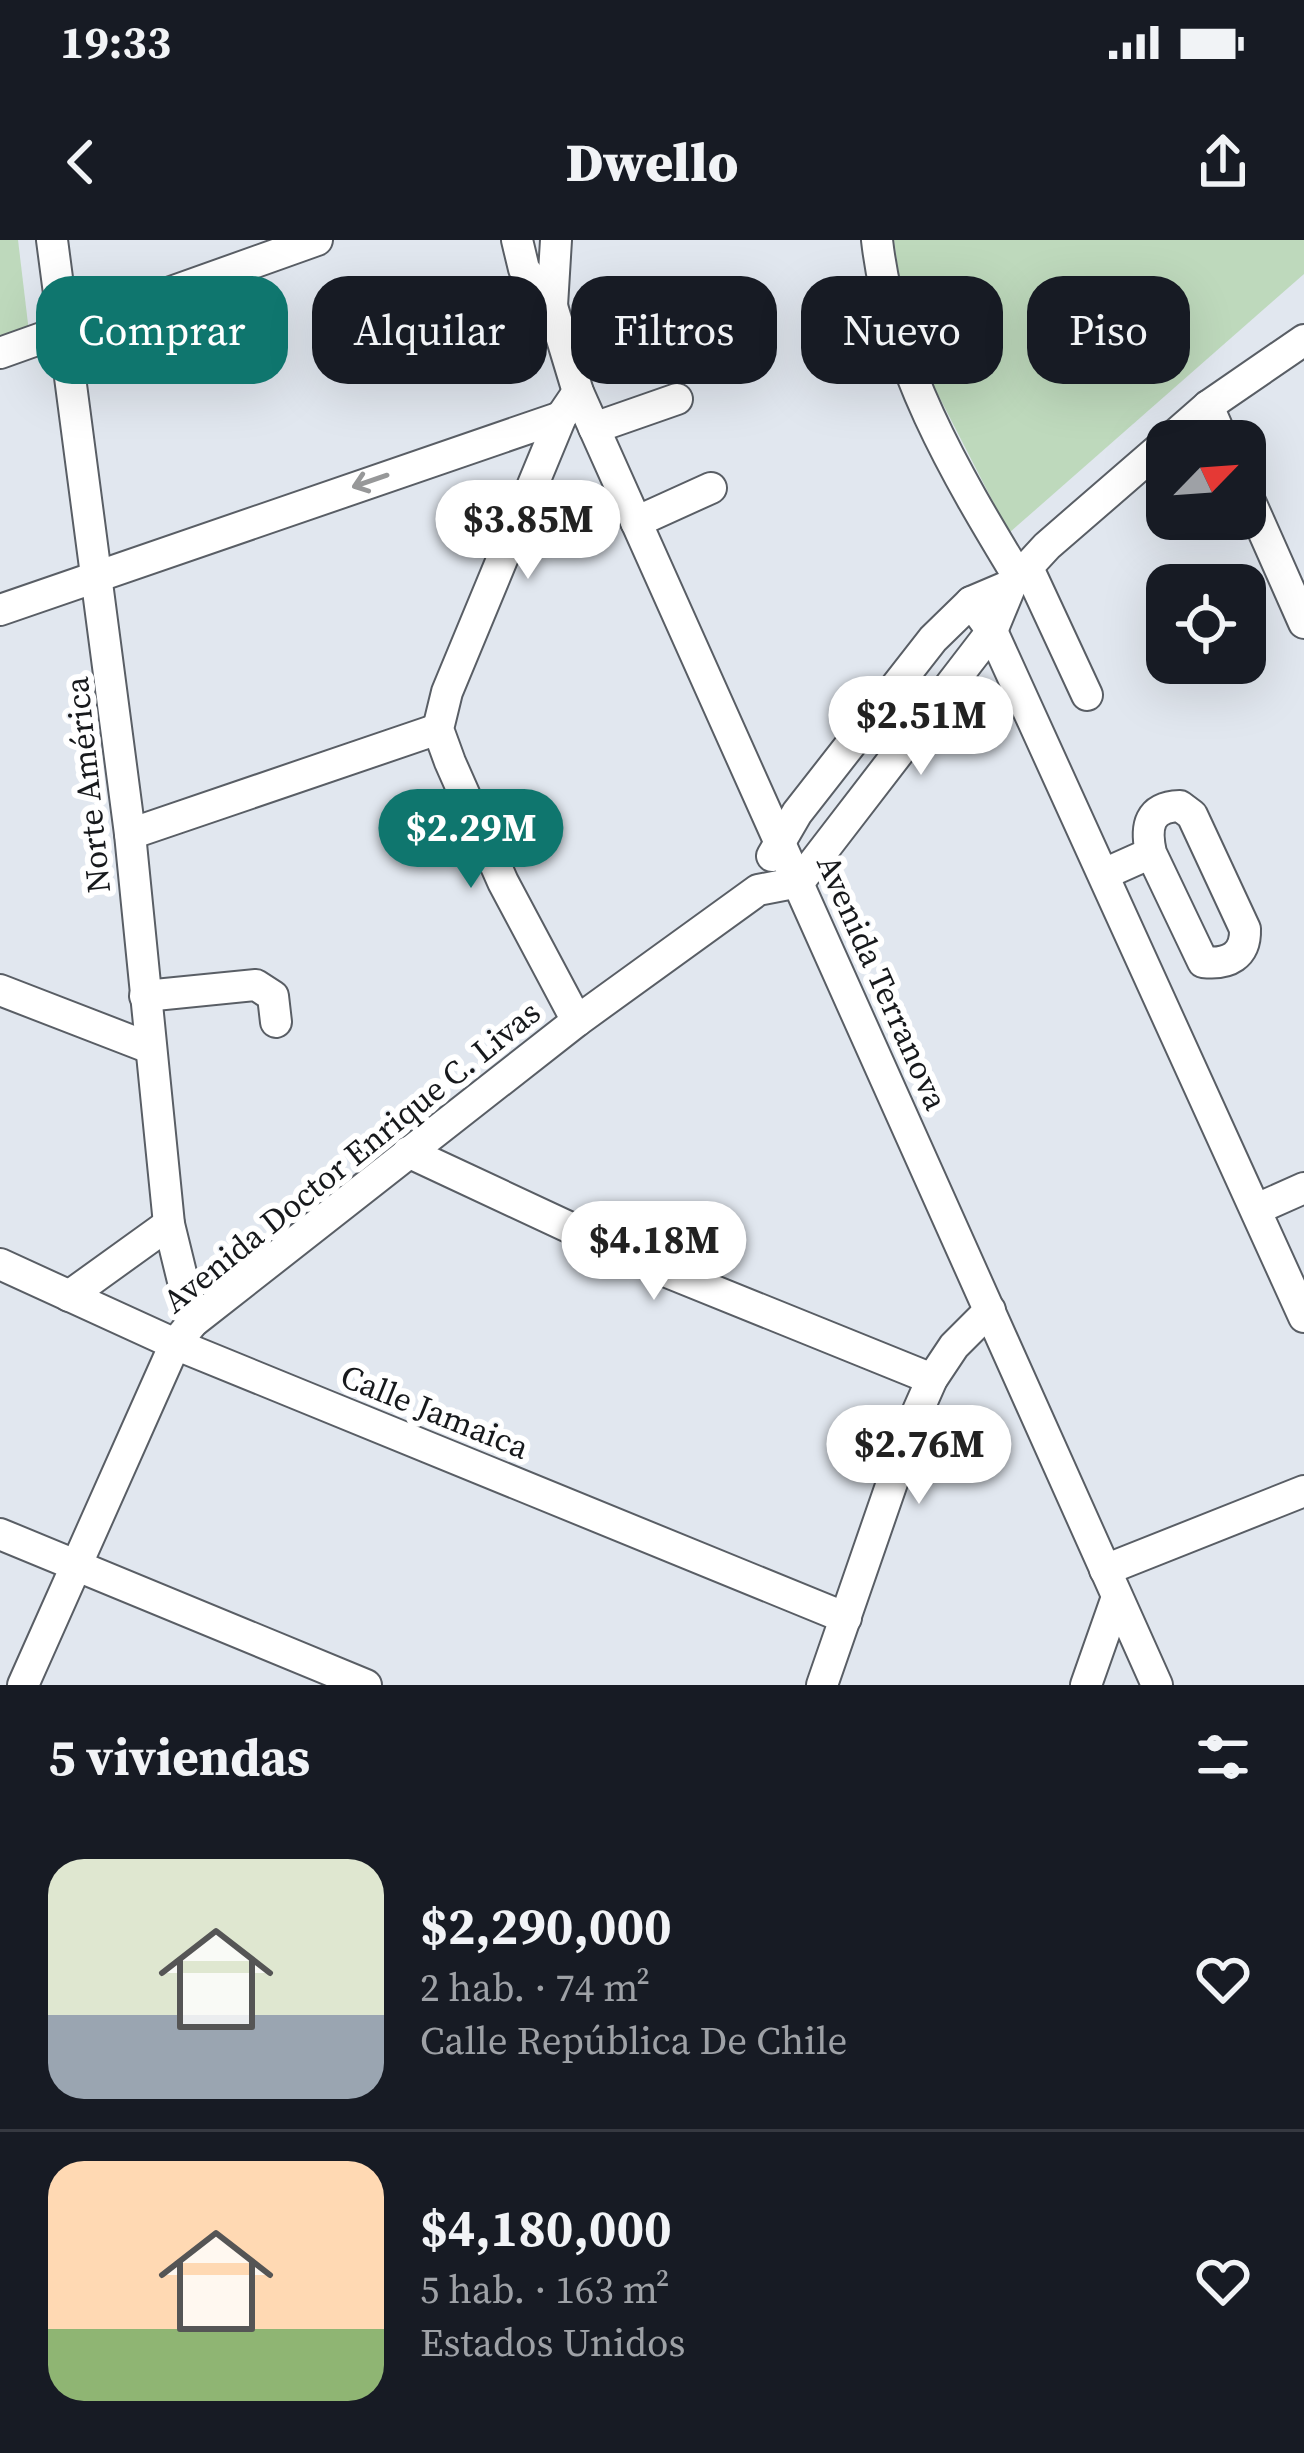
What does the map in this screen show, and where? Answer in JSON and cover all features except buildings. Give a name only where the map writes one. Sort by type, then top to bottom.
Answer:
[{"type":"street","name":"Norte América","points":[[52,240],[56,276]]},
{"type":"street","points":[[213,276],[317,240]]},
{"type":"street","points":[[517,240],[524,268],[552,306]]},
{"type":"street","points":[[552,306],[556,240]]},
{"type":"street","points":[[878,240],[883,292],[928,417],[965,489],[1088,695]]},
{"type":"street","name":"Avenida Terranova","points":[[552,306],[569,404],[594,428],[1157,1685]]},
{"type":"street","points":[[0,352],[36,338]]},
{"type":"street","points":[[1192,420],[1304,340]]},
{"type":"street","name":"Norte América","points":[[70,384],[99,573],[184,1333]]},
{"type":"street","points":[[594,428],[677,399]]},
{"type":"street","points":[[0,610],[569,404]]},
{"type":"street","points":[[569,404],[447,692],[438,729],[502,882],[577,1021]]},
{"type":"street","points":[[1208,406],[1214,420]]},
{"type":"street","points":[[799,882],[992,631],[1019,577],[1146,460]]},
{"type":"street","points":[[636,522],[711,488]]},
{"type":"street","points":[[1266,537],[1304,623]]},
{"type":"street","points":[[758,890],[797,812],[933,639],[971,602],[1019,577]]},
{"type":"street","points":[[971,602],[992,631],[1304,1317]]},
{"type":"street","points":[[130,834],[438,729]]},
{"type":"street","points":[[1180,806],[1192,815],[1245,928],[1246,942],[1239,954],[1220,964],[1203,962],[1151,853],[1150,817],[1164,807],[1180,806]]},
{"type":"street","points":[[1104,874],[1151,853]]},
{"type":"street","name":"Avenida Doctor Enrique C. Livas","points":[[23,1685],[184,1333],[577,1021],[758,890],[799,882]]},
{"type":"street","points":[[145,996],[256,985],[273,996],[276,1022]]},
{"type":"street","points":[[0,990],[150,1048]]},
{"type":"street","points":[[408,1153],[650,1265],[932,1378]]},
{"type":"street","points":[[1256,1209],[1304,1188]]},
{"type":"street","points":[[69,1296],[169,1224]]},
{"type":"street","name":"Calle Jamaica","points":[[0,1264],[69,1296],[184,1333],[846,1618]]},
{"type":"street","points":[[822,1685],[932,1378],[954,1346],[990,1310]]},
{"type":"street","points":[[1087,1685],[1111,1583],[1304,1491]]},
{"type":"street","points":[[0,1534],[366,1685]]},
{"type":"green space","points":[[0,240],[18,240],[29,332],[0,340]]},
{"type":"green space","points":[[894,240],[1304,240],[1304,274],[1190,374],[1190,276],[1027,276],[1027,384],[1179,384],[1009,533],[933,384],[1003,384],[1003,276],[899,276]]}]
